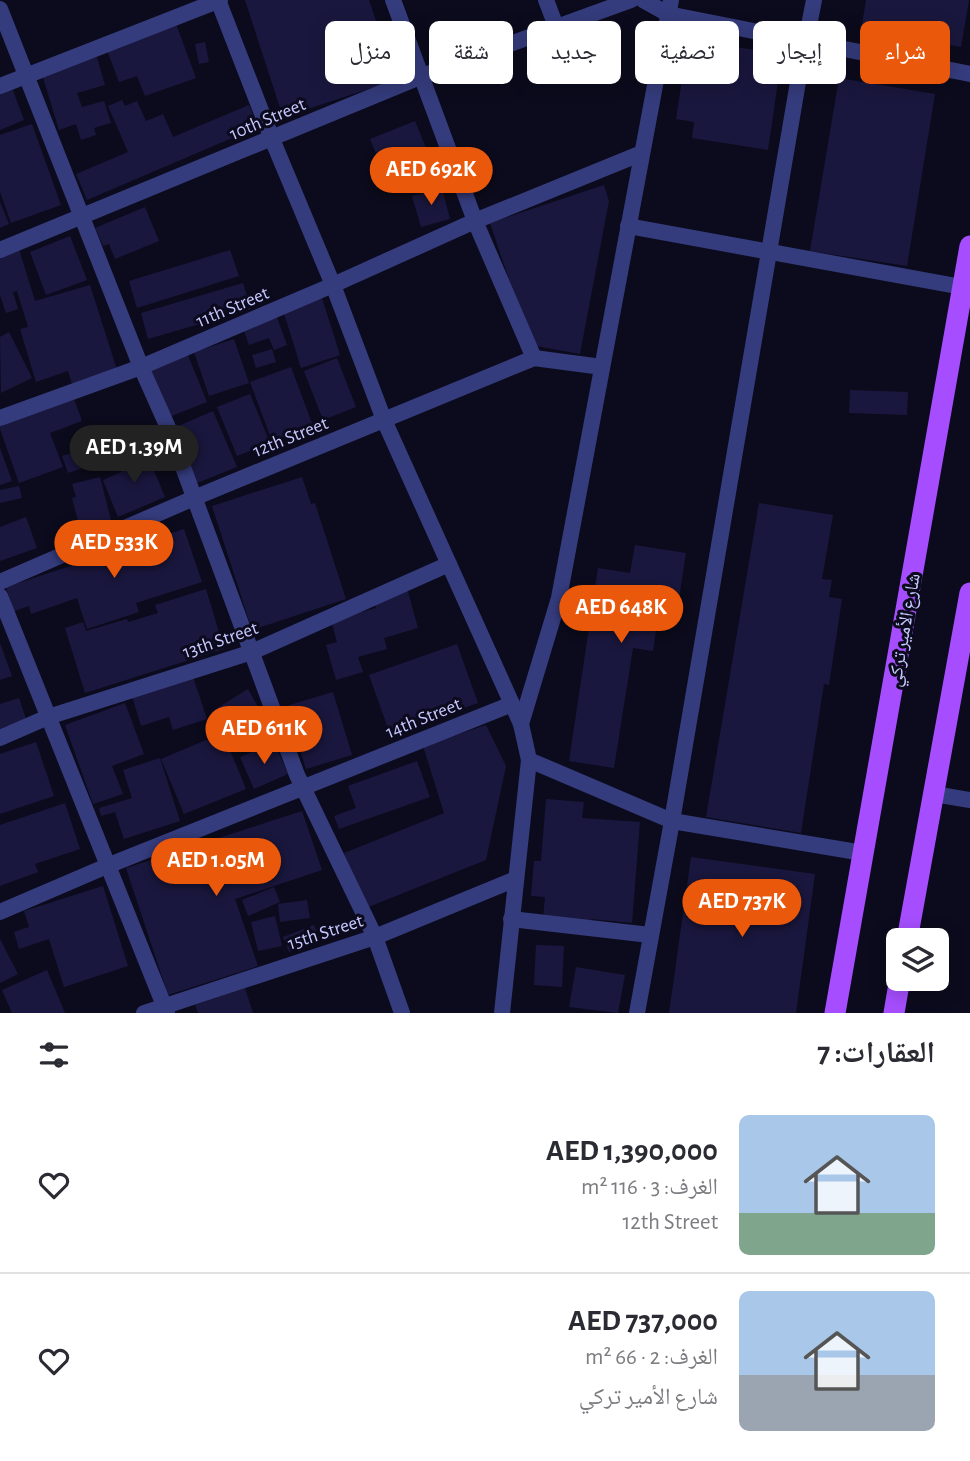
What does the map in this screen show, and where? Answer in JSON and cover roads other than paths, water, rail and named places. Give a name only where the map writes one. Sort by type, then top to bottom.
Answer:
[{"type":"main road","name":"شارع الأمير تركي","points":[[835,1013],[970,246]]},
{"type":"main road","points":[[910,928],[970,593]]},
{"type":"main road","points":[[894,1013],[898,991]]},
{"type":"street","points":[[0,86],[219,0],[272,139],[333,285],[384,421],[521,724],[529,760],[502,1013]]},
{"type":"street","points":[[393,0],[475,221],[534,358],[602,367]]},
{"type":"street","points":[[546,0],[553,21]]},
{"type":"street","name":"10th Street","points":[[577,21],[631,0]]},
{"type":"street","points":[[643,0],[753,28]]},
{"type":"street","points":[[810,21],[814,0]]},
{"type":"street","points":[[521,724],[559,598],[669,7]]},
{"type":"street","points":[[0,9],[141,367],[170,432],[303,788],[375,937],[402,1013]]},
{"type":"street","name":"10th Street","points":[[0,250],[422,76],[527,39]]},
{"type":"street","points":[[846,50],[970,74]]},
{"type":"street","points":[[637,1013],[798,84]]},
{"type":"street","name":"11th Street","points":[[0,418],[141,367],[475,221],[642,153]]},
{"type":"street","points":[[628,226],[962,287]]},
{"type":"street","name":"12th Street","points":[[0,582],[194,498],[534,358]]},
{"type":"street","name":"13th Street","points":[[0,738],[48,717],[252,652],[449,564]]},
{"type":"street","points":[[0,596],[166,1009]]},
{"type":"street","name":"14th Street","points":[[0,912],[107,866],[512,704]]},
{"type":"street","points":[[529,760],[672,821],[863,853]]},
{"type":"street","points":[[934,794],[970,800]]},
{"type":"street","name":"15th Street","points":[[144,1013],[166,1009],[375,937],[516,879]]},
{"type":"street","points":[[510,919],[650,935]]}]
